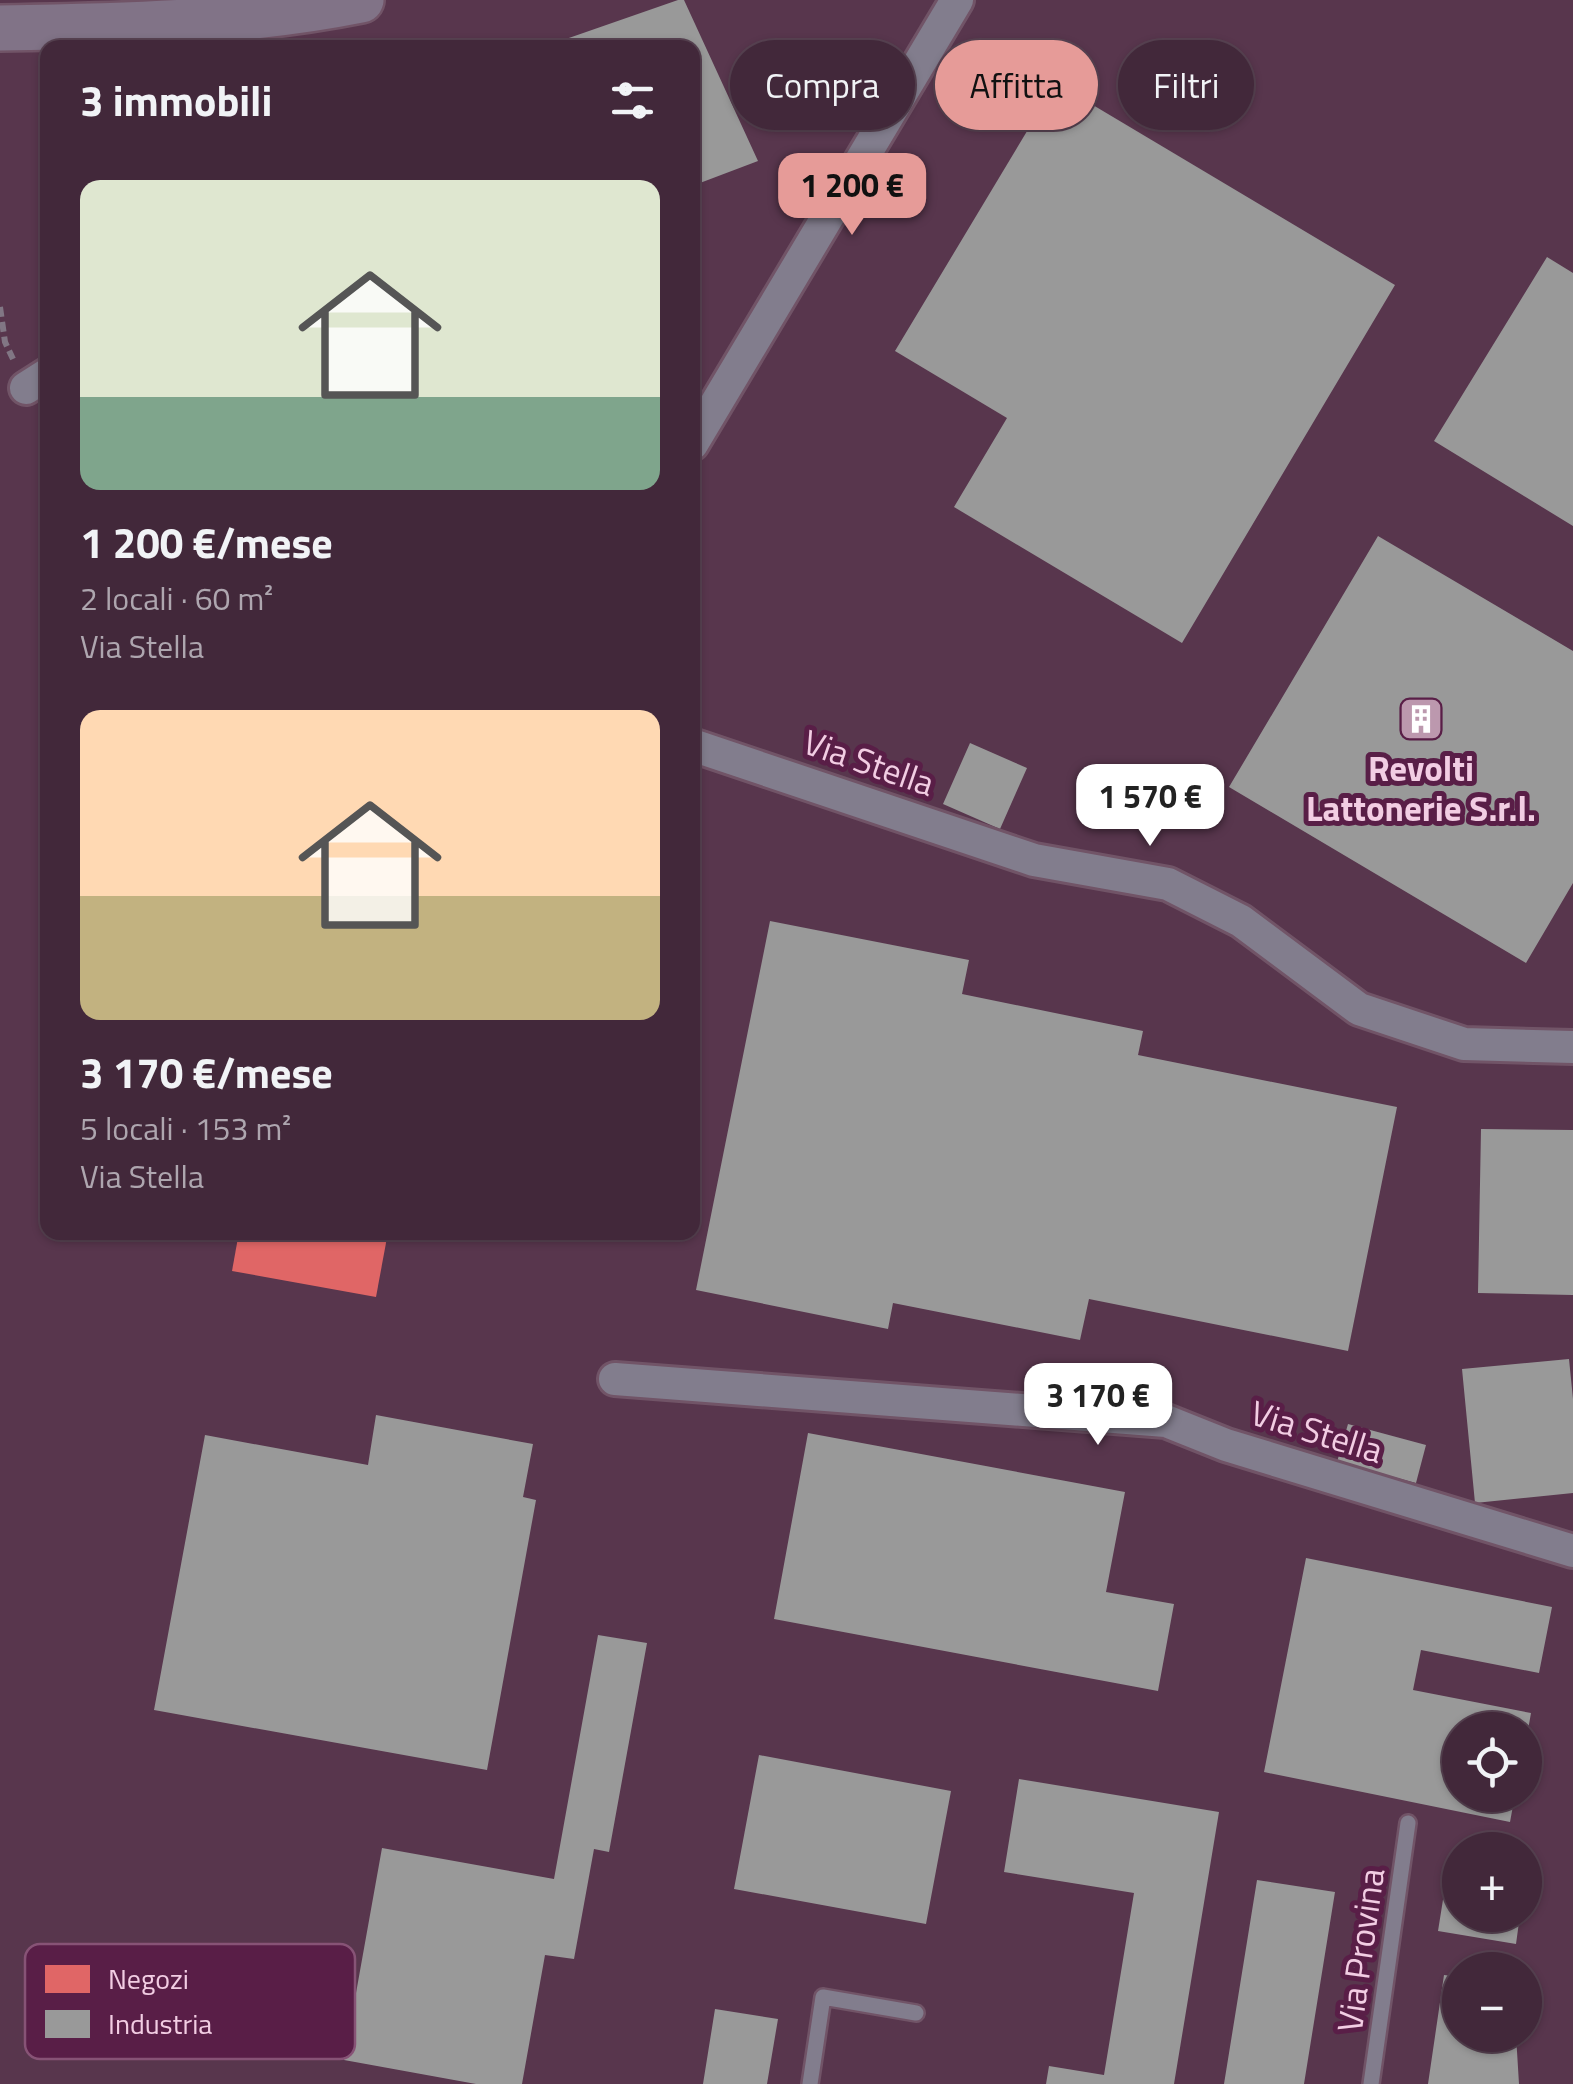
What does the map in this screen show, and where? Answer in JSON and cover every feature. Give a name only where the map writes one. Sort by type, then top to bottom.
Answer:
[{"type":"main road","points":[[0,28],[255,16],[361,0]]},
{"type":"street","points":[[700,431],[957,0]]},
{"type":"street","name":"Via Stella","points":[[700,748],[1034,860],[1168,884],[1240,921],[1359,1009],[1464,1044],[1573,1047]]},
{"type":"street","name":"Via Stella","points":[[615,1379],[1166,1421],[1226,1446],[1573,1551]]},
{"type":"lane","name":"Via Provina","points":[[1371,2084],[1408,1824]]},
{"type":"lane","points":[[810,2084],[823,1997],[916,2012]]},
{"type":"path","points":[[0,307],[6,342],[37,381]]},
{"type":"building: Negozi","points":[[238,1240],[387,1240],[376,1297],[232,1271]]},
{"type":"building: Industria","points":[[684,0],[730,100],[730,130],[744,130],[758,161],[700,183],[700,40],[563,40]]},
{"type":"building: Industria","points":[[1098,108],[1118,120],[1118,130],[1135,130],[1395,285],[1182,643],[954,507],[1007,418],[895,351],[1028,130],[1098,130]]},
{"type":"building: Industria","points":[[1547,257],[1573,273],[1573,526],[1434,441]]},
{"type":"building: Industria","name":"Revolti Lattonerie S.r.l.","points":[[1378,536],[1573,651],[1573,883],[1526,963],[1229,787]]},
{"type":"building: Industria","points":[[970,743],[1027,768],[1000,829],[943,804]]},
{"type":"building: Industria","points":[[770,921],[969,960],[962,994],[1143,1031],[1138,1055],[1397,1107],[1348,1351],[1089,1299],[1080,1340],[893,1303],[888,1329],[696,1290]]},
{"type":"building: Industria","points":[[1481,1129],[1573,1130],[1573,1295],[1478,1293]]},
{"type":"building: Industria","points":[[1569,1359],[1573,1493],[1475,1503],[1462,1369]]},
{"type":"building: Industria","points":[[376,1415],[533,1444],[523,1497],[536,1500],[487,1770],[154,1710],[205,1435],[368,1465]]},
{"type":"building: Industria","points":[[1348,1424],[1426,1445],[1416,1483],[1337,1462]]},
{"type":"building: Industria","points":[[808,1433],[1125,1492],[1106,1592],[1174,1604],[1158,1691],[774,1619]]},
{"type":"building: Industria","points":[[1306,1558],[1552,1607],[1539,1673],[1421,1650],[1413,1690],[1526,1712],[1442,1712],[1442,1808],[1264,1772]]},
{"type":"building: Industria","points":[[598,1635],[647,1643],[609,1852],[594,1849],[574,1959],[545,1955],[522,2084],[476,2084],[344,2060],[355,2059],[355,1999],[382,1848],[554,1879]]},
{"type":"building: Industria","points":[[759,1755],[951,1791],[926,1924],[734,1889]]},
{"type":"building: Industria","points":[[1019,1779],[1219,1812],[1174,2084],[1046,2084],[1049,2066],[1104,2075],[1134,1893],[1004,1872]]},
{"type":"building: Industria","points":[[1461,1812],[1512,1812],[1510,1822]]},
{"type":"building: Industria","points":[[1257,1880],[1335,1892],[1304,2084],[1224,2084]]},
{"type":"building: Industria","points":[[1444,1932],[1518,1932],[1516,1944]]},
{"type":"building: Industria","points":[[1442,1989],[1442,2052],[1517,2052],[1519,2084],[1428,2084]]},
{"type":"building: Industria","points":[[715,2009],[778,2019],[767,2084],[703,2084]]},
{"type":"place","name":"Revolti Lattonerie S.r.l.","points":[[1421,719]]}]
